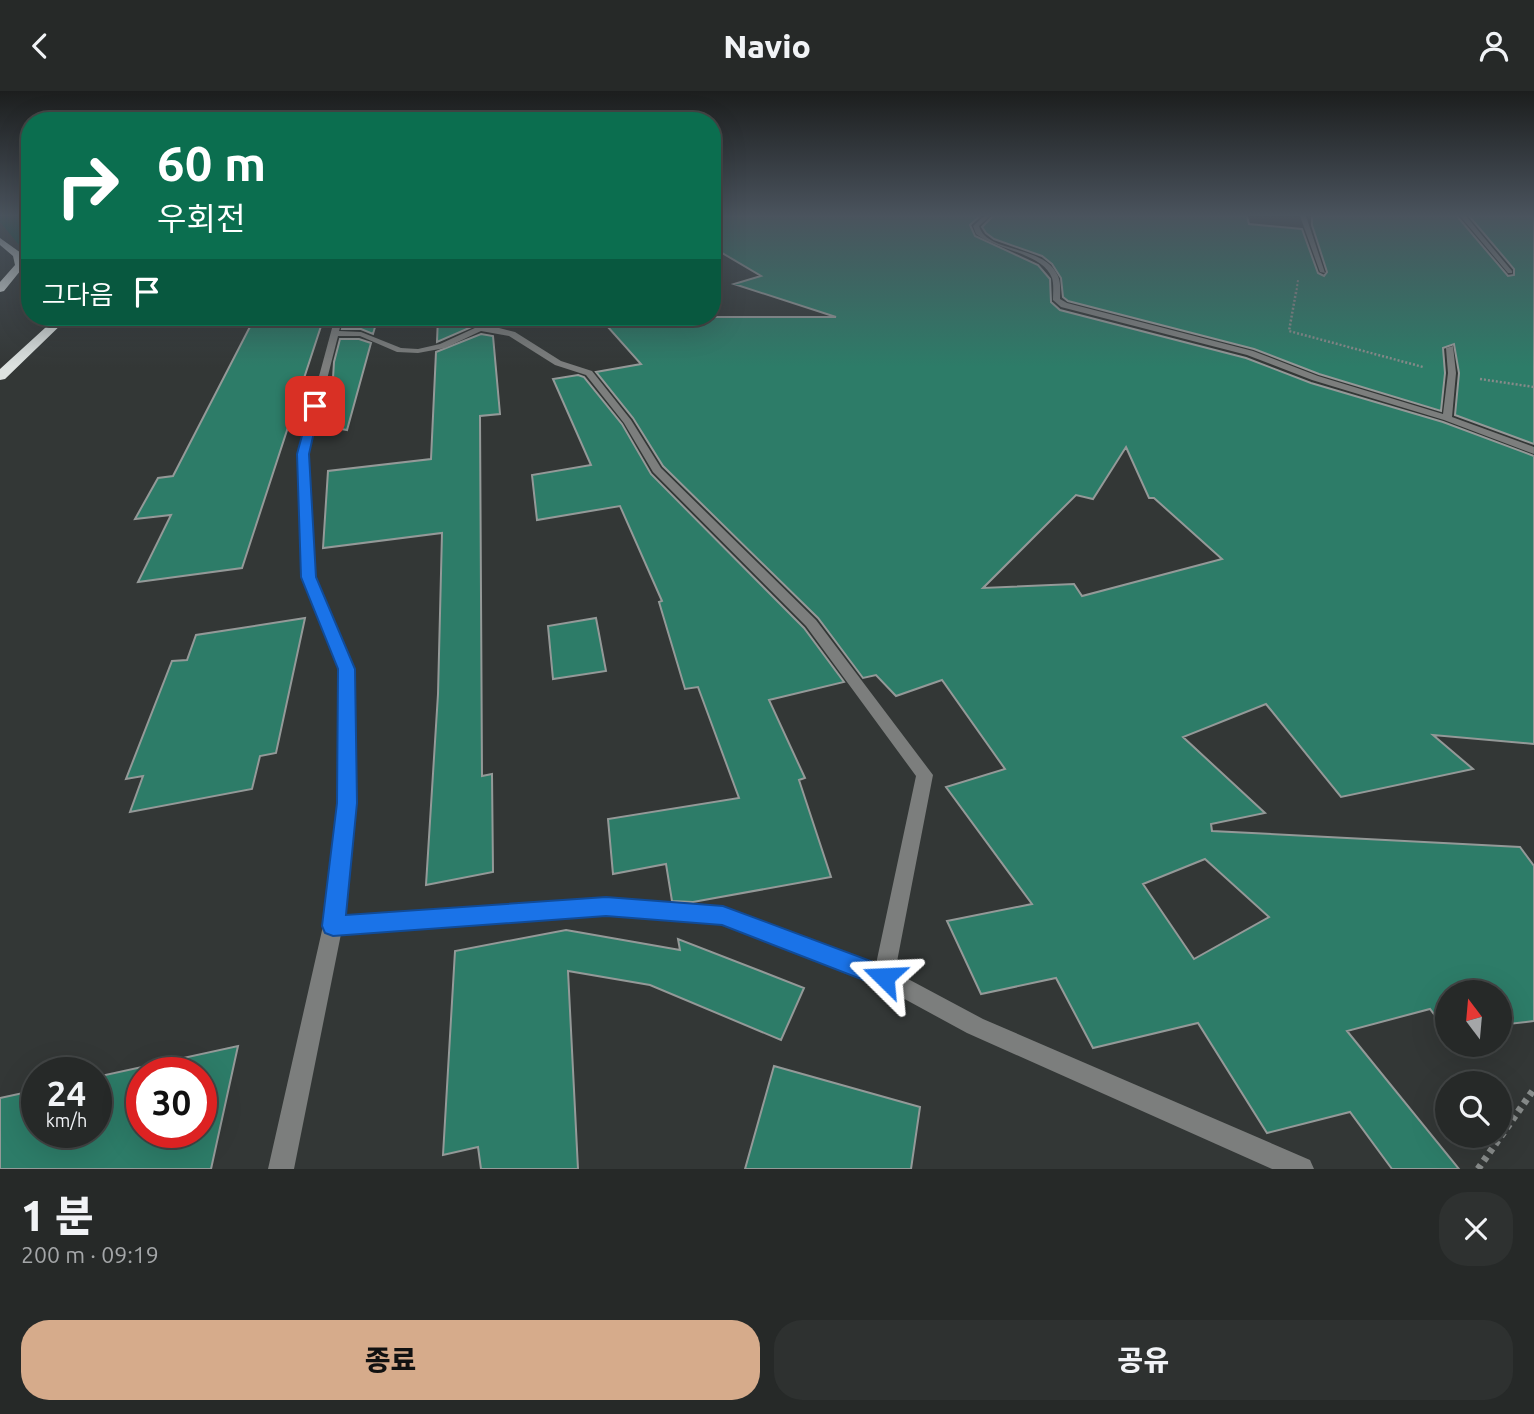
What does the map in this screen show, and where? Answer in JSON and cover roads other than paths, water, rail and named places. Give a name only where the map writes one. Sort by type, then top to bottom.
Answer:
[{"type":"highway","points":[[0,289],[19,266]]},
{"type":"highway","points":[[0,297],[21,283]]},
{"type":"highway","points":[[0,376],[53,326]]},
{"type":"street","points":[[1048,266],[1056,279],[1057,300],[1064,305],[1250,353],[1315,378],[1447,418],[1534,451]]},
{"type":"street","points":[[1321,266],[1323,271]]},
{"type":"street","points":[[1505,266],[1510,272]]},
{"type":"street","points":[[281,1169],[333,926],[347,803],[347,669],[308,577],[303,454],[336,326]]},
{"type":"street","points":[[339,326],[400,350],[418,351],[442,346],[480,329],[499,330],[512,334],[558,363],[589,373],[628,422],[657,470],[811,623],[925,775],[884,977]]},
{"type":"street","points":[[1447,418],[1452,373],[1450,348]]},
{"type":"street","points":[[333,926],[606,907],[723,916],[884,977],[975,1026],[1301,1169]]}]
